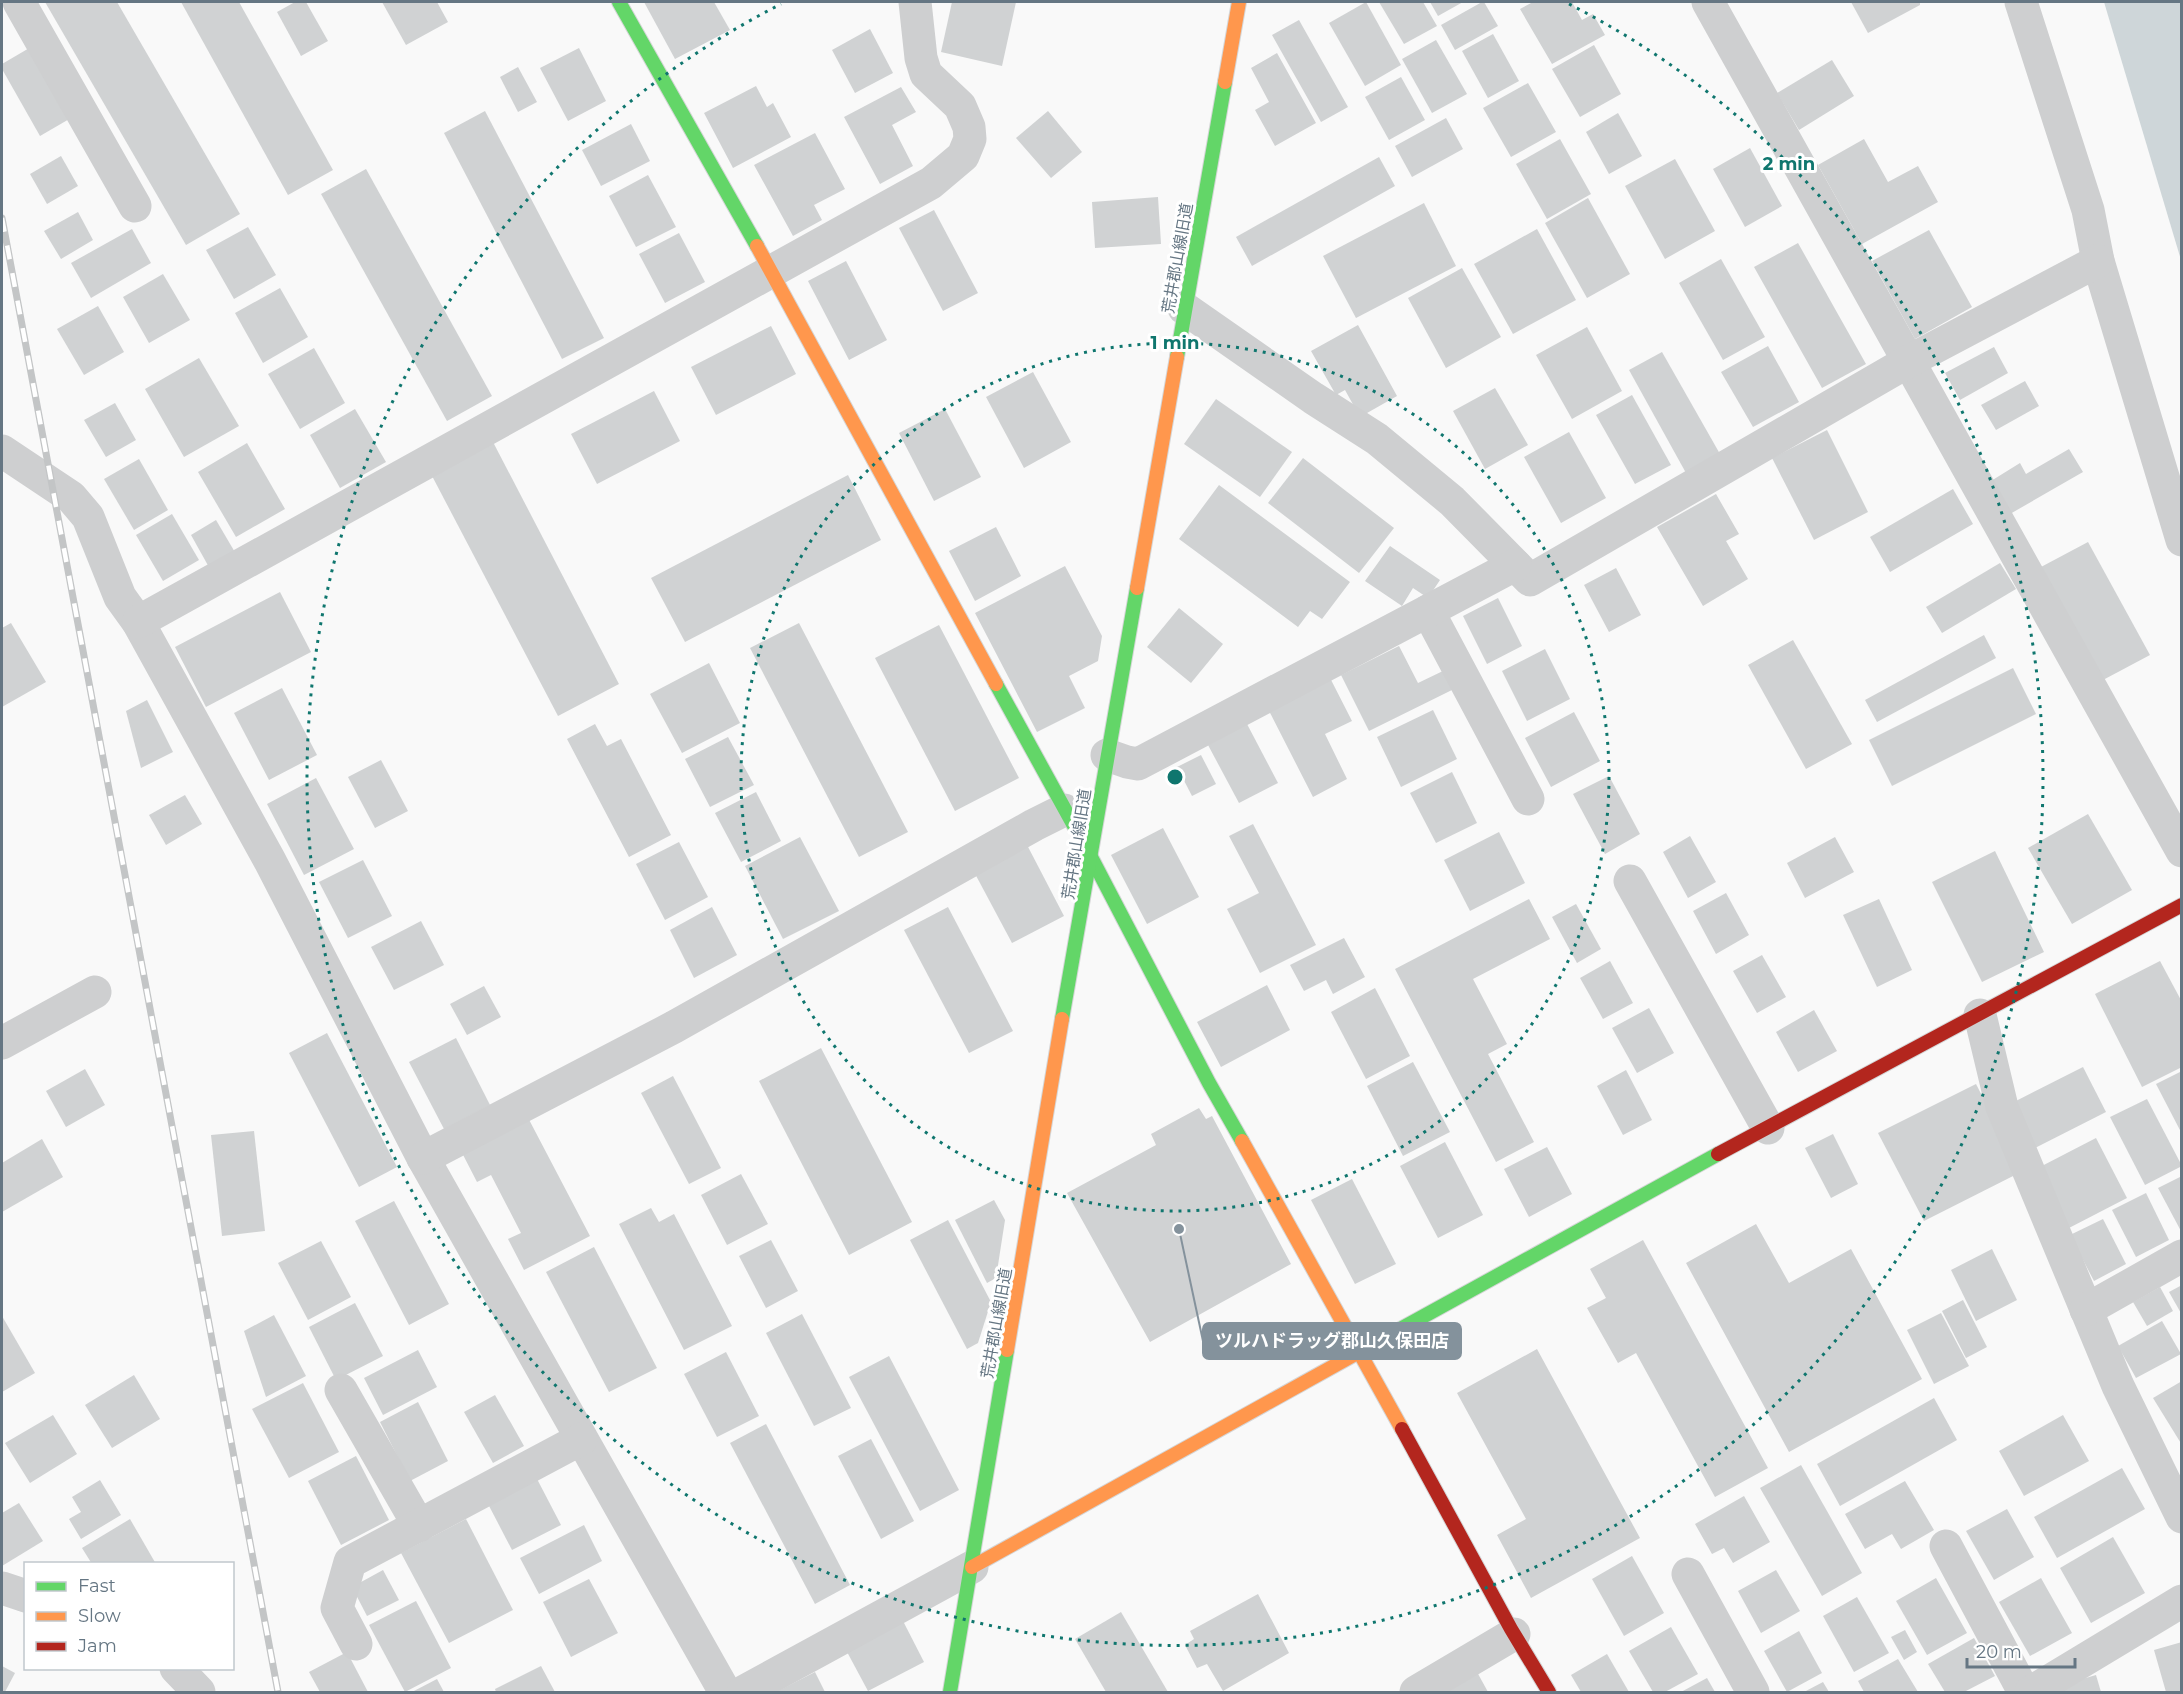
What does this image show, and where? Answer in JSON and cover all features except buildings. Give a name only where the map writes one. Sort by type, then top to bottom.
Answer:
[{"type":"street","points":[[20,2],[135,206]]},
{"type":"street","points":[[619,2],[770,270],[1090,855],[1209,1083],[1361,1353],[1514,1634],[1549,1692]]},
{"type":"street","points":[[138,622],[770,270],[931,183],[963,156],[970,139],[969,127],[960,106],[926,74],[921,58],[915,2]]},
{"type":"street","name":"荒井郡山線旧道","points":[[950,1692],[1107,755],[1239,2]]},
{"type":"street","points":[[1708,2],[2181,851]]},
{"type":"street","points":[[2021,2],[2088,210],[2098,261],[2181,540]]},
{"type":"street","points":[[1184,308],[1313,398],[1377,439],[1452,501],[1530,580],[1909,361],[2098,261]]},
{"type":"street","points":[[2,451],[71,497],[88,517],[120,597],[138,622],[270,861],[423,1158],[725,1692]]},
{"type":"street","points":[[1107,755],[1138,764],[1515,565]]},
{"type":"street","points":[[1428,611],[1527,799]]},
{"type":"street","points":[[423,1158],[674,1027],[1064,810]]},
{"type":"street","points":[[1630,881],[1768,1128]]},
{"type":"street","points":[[743,1692],[1361,1353],[1664,1183],[2181,905]]},
{"type":"street","points":[[2,1043],[95,993]]},
{"type":"street","points":[[1980,1015],[2002,1107],[2118,1386],[2181,1517]]},
{"type":"street","points":[[2086,1310],[2181,1256]]},
{"type":"street","points":[[341,1390],[419,1526]]},
{"type":"street","points":[[356,1644],[337,1608],[350,1562],[581,1439]]},
{"type":"street","points":[[1946,1546],[2024,1692]]},
{"type":"street","points":[[1688,1574],[1753,1692]]},
{"type":"street","points":[[2,1588],[24,1595]]},
{"type":"street","points":[[2031,1692],[2181,1601]]},
{"type":"street","points":[[1416,1692],[1514,1634]]},
{"type":"street","points":[[178,1670],[199,1692]]},
{"type":"shaded area","points":[[2104,2],[2181,2],[2181,260]]},
{"type":"railway","points":[[2,218],[278,1692]]},
{"type":"traffic: fast","points":[[619,2],[757,246]]},
{"type":"traffic: fast","points":[[1177,357],[1225,82]]},
{"type":"traffic: fast","points":[[1062,1019],[1137,588]]},
{"type":"traffic: fast","points":[[996,684],[1242,1141]]},
{"type":"traffic: fast","points":[[1386,1337],[1718,1154]]},
{"type":"traffic: fast","points":[[950,1692],[1007,1350]]},
{"type":"traffic: slow","points":[[1225,82],[1239,2]]},
{"type":"traffic: slow","points":[[757,246],[996,684]]},
{"type":"traffic: slow","points":[[1137,588],[1177,357]]},
{"type":"traffic: slow","points":[[1007,1350],[1062,1019]]},
{"type":"traffic: slow","points":[[1242,1141],[1402,1429]]},
{"type":"traffic: slow","points":[[972,1567],[1386,1337]]},
{"type":"traffic: jam","points":[[1718,1154],[2182,905]]},
{"type":"traffic: jam","points":[[1402,1429],[1511,1629],[1549,1692]]},
{"type":"place","name":"ツルハドラッグ郡山久保田店","points":[[1179,1229]]}]
